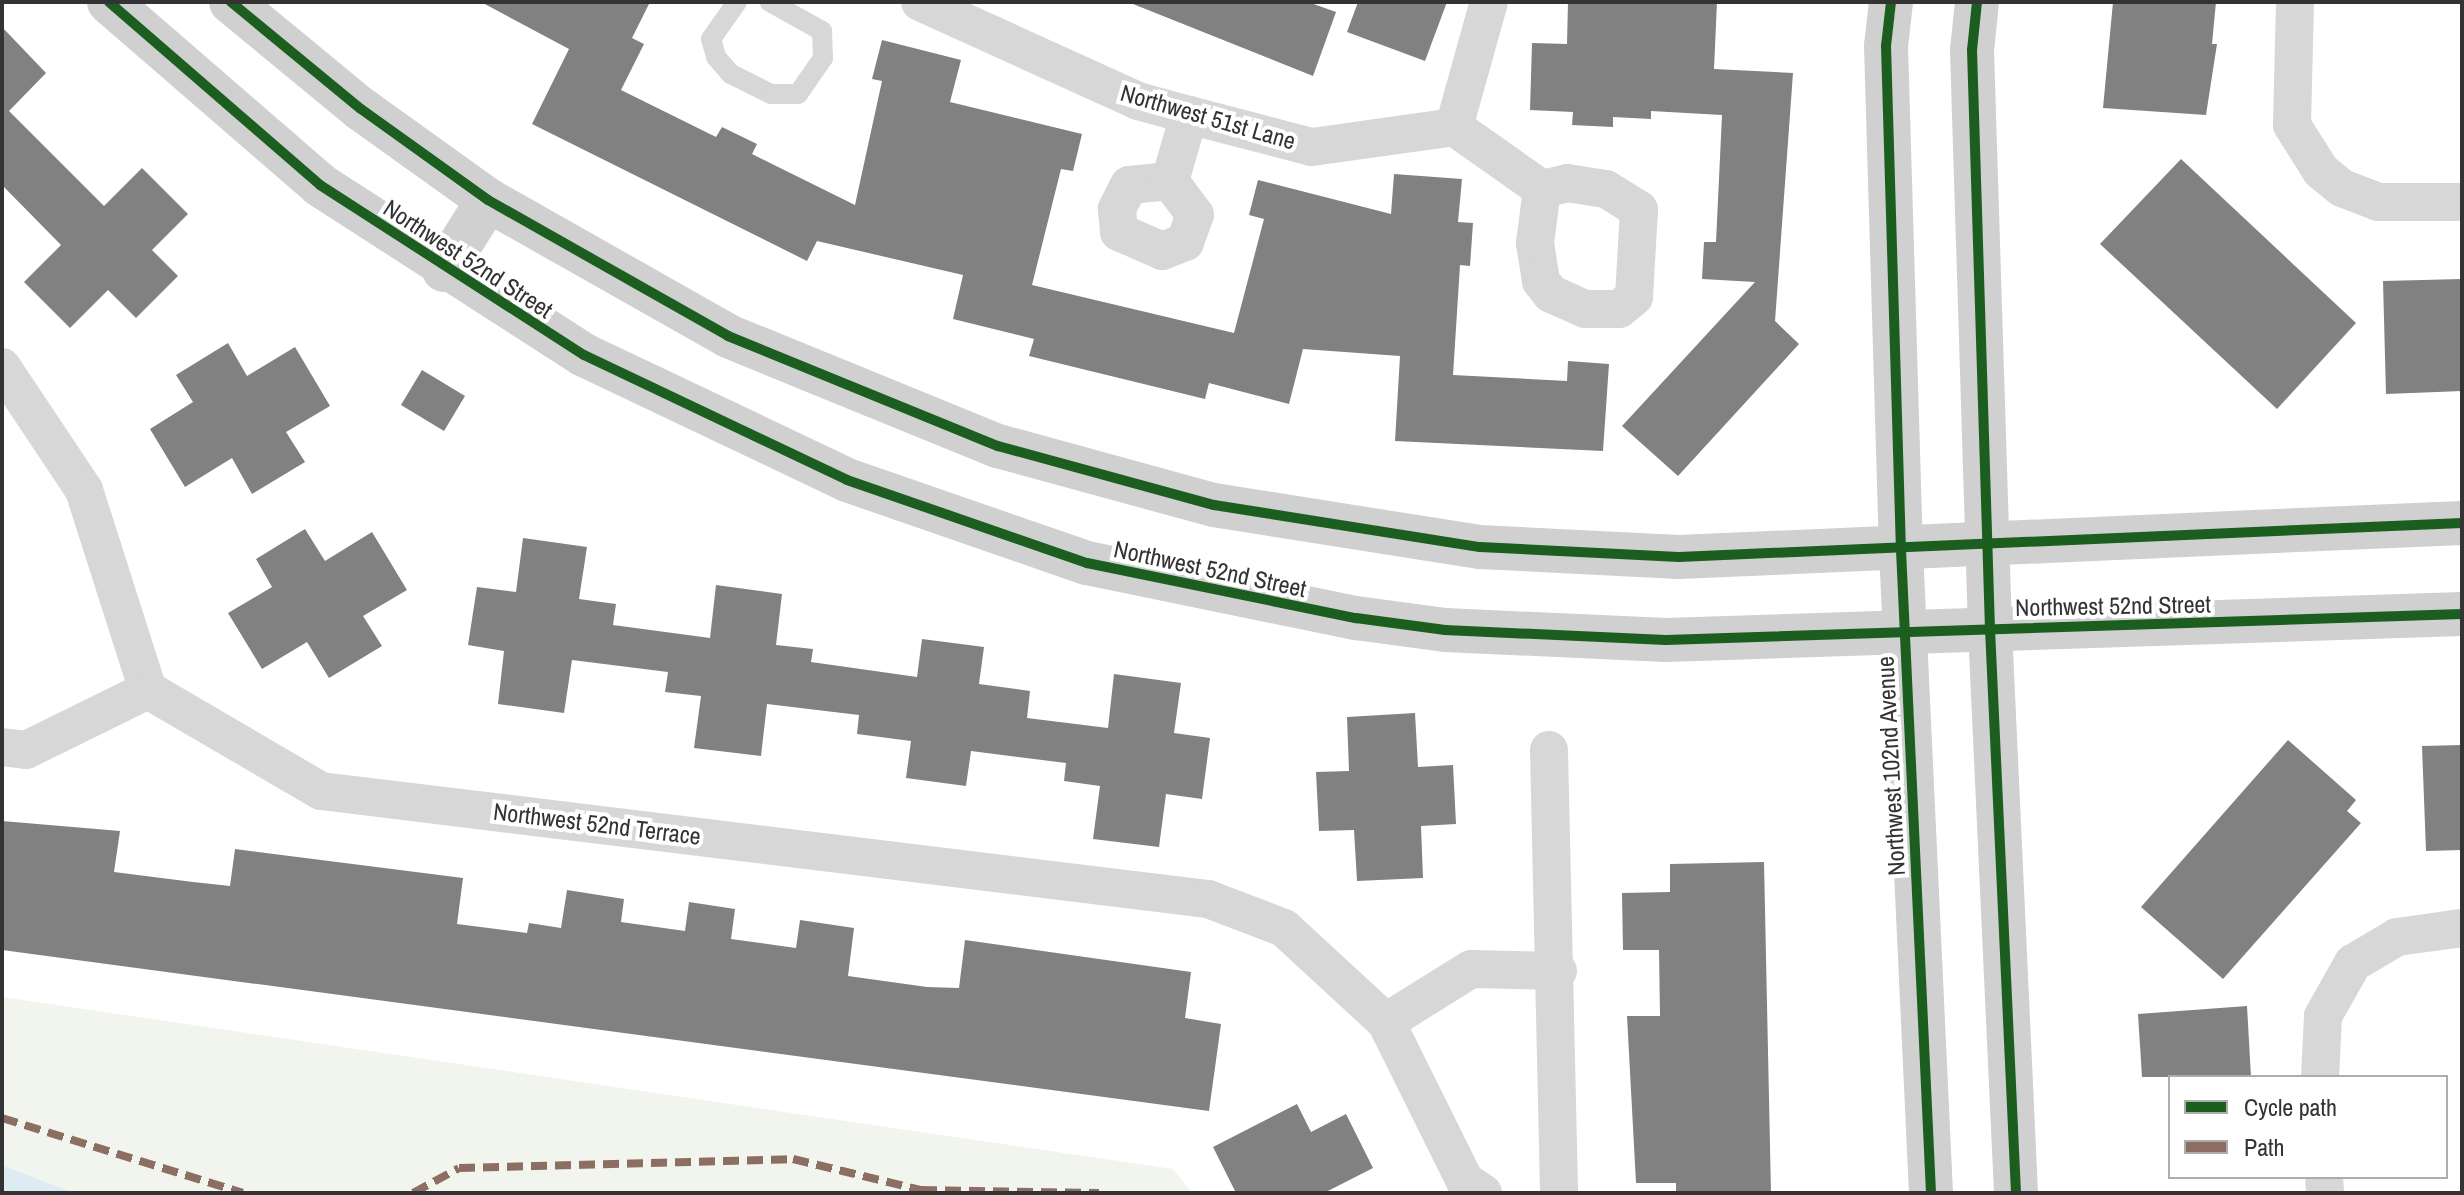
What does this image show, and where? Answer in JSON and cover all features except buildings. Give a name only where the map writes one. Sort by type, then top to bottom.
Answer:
[{"type":"street","name":"Northwest 52nd Street","points":[[109,2],[272,147],[444,270],[584,355],[767,445],[924,509],[1087,563],[1277,606],[1445,630],[1666,640],[1905,635],[1990,629],[2462,614]]},
{"type":"street","points":[[231,2],[350,101],[488,200],[728,336],[907,414],[1102,477],[1315,525],[1480,547],[1679,557],[1901,550],[2462,523]]},
{"type":"street","points":[[1489,2],[1454,127],[1542,189]]},
{"type":"street","name":"Northwest 102nd Avenue","points":[[1891,2],[1886,46],[1901,550],[1931,1193]]},
{"type":"street","points":[[1977,2],[1972,50],[1990,629],[2016,1193]]},
{"type":"street","points":[[2295,2],[2292,125],[2321,171],[2378,202],[2462,202]]},
{"type":"street","name":"Northwest 51st Lane","points":[[923,3],[1138,101],[1312,147],[1454,127]]},
{"type":"street","points":[[1170,181],[1189,115]]},
{"type":"street","points":[[444,270],[488,200]]},
{"type":"street","points":[[2,367],[84,490],[148,690],[26,750],[2,747]]},
{"type":"street","name":"Northwest 52nd Terrace","points":[[148,690],[321,791],[1208,899],[1284,928],[1386,1022],[1465,1181],[1483,1193]]},
{"type":"street","points":[[1549,750],[1558,971],[1559,1193]]},
{"type":"street","points":[[2320,1075],[2323,1016],[2339,980],[2372,948],[2397,937],[2462,928]]},
{"type":"street","points":[[1386,1022],[1471,969],[1558,971]]},
{"type":"lane","points":[[737,2],[711,39],[716,57],[731,74],[771,94],[798,94],[823,58],[822,31],[783,4]]},
{"type":"shaded area","points":[[2,997],[1173,1169],[1192,1193],[74,1193],[2,1165]]},
{"type":"shaded area","points":[[4,1166],[74,1193],[2,1193]]},
{"type":"marked path","points":[[2,1118],[243,1193]]},
{"type":"marked path","points":[[413,1193],[459,1168],[793,1159],[921,1190],[1099,1193]]},
{"type":"cycle path","points":[[109,2],[320,185],[584,355],[847,480],[1087,563],[1356,618],[1445,630],[1666,640],[2462,614]]},
{"type":"cycle path","points":[[231,2],[361,109],[488,200],[728,336],[998,446],[1214,505],[1480,547],[1679,557],[2462,523]]},
{"type":"cycle path","points":[[1891,2],[1886,46],[1901,550],[1931,1193]]},
{"type":"cycle path","points":[[1977,2],[1972,50],[1990,629],[2016,1193]]}]
